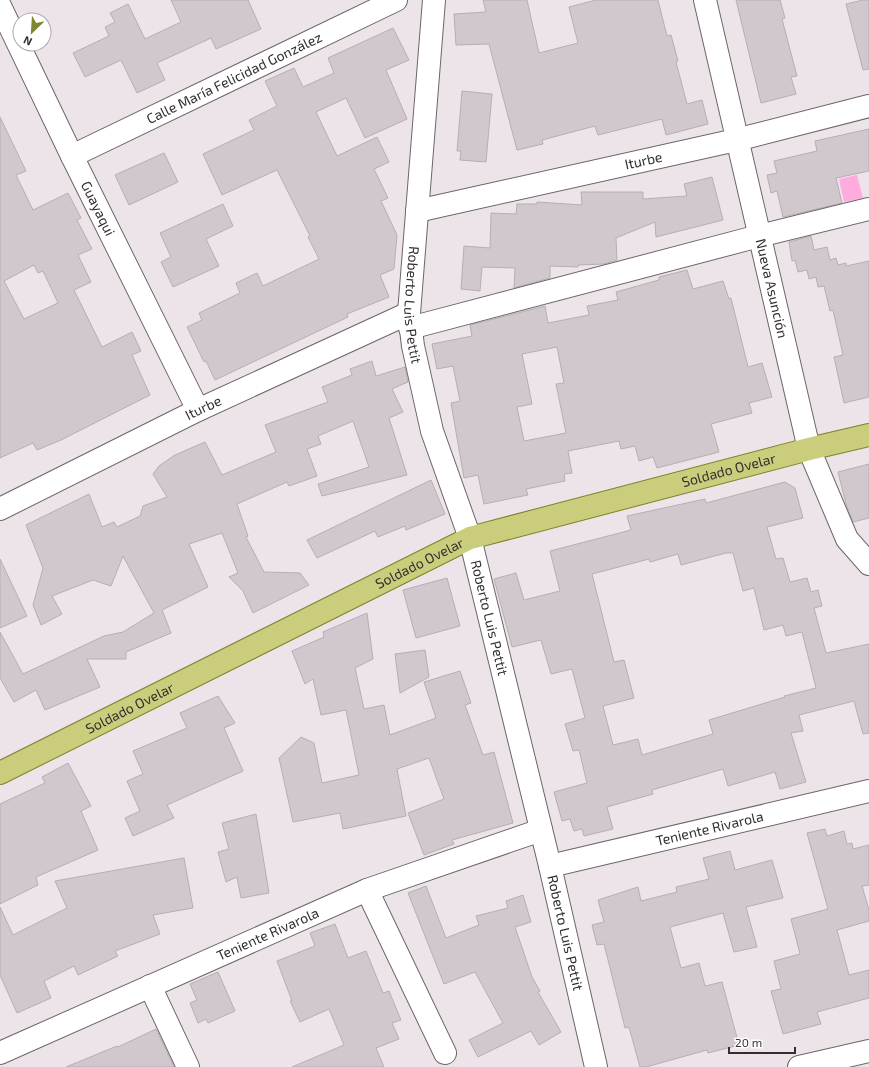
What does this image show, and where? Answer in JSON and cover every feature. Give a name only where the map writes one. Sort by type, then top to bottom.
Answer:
[{"type":"main road","name":"Soldado Ovelar","points":[[0,773],[470,538],[808,449],[869,435]]},
{"type":"street","name":"Calle María Felicidad González","points":[[72,156],[396,0]]},
{"type":"street","name":"Roberto Luis Pettit","points":[[434,0],[417,211],[410,321],[432,431],[470,538],[550,866],[596,1067]]},
{"type":"street","name":"Nueva Asunción","points":[[705,0],[808,449],[847,539],[869,564]]},
{"type":"street","name":"Guayaqui","points":[[0,6],[72,156],[198,410]]},
{"type":"street","name":"Iturbe","points":[[417,211],[736,140],[869,106]]},
{"type":"street","name":"Iturbe","points":[[0,509],[198,410],[410,321],[869,209]]},
{"type":"street","name":"Teniente Rivarola","points":[[550,866],[869,791]]},
{"type":"street","name":"Teniente Rivarola","points":[[0,1054],[367,890],[541,830]]},
{"type":"street","points":[[367,890],[445,1053]]},
{"type":"street","points":[[150,986],[188,1067]]},
{"type":"street","points":[[799,1067],[869,1051]]},
{"type":"street","points":[[0,1054],[6,1067]]},
{"type":"shaded area","points":[[857,175],[863,198],[844,202],[839,179]]},
{"type":"building","points":[[171,0],[248,0],[261,29],[216,49],[211,38],[157,63],[165,80],[137,93],[121,60],[85,77],[73,53],[109,36],[105,27],[115,22],[110,13],[128,4],[145,39],[181,22]]},
{"type":"building","points":[[483,0],[527,0],[539,53],[578,43],[569,7],[596,0],[658,0],[667,36],[671,35],[678,61],[676,62],[687,104],[702,100],[708,124],[666,135],[662,119],[598,135],[595,126],[542,140],[543,144],[517,150],[489,44],[456,45],[454,14],[486,12]]},
{"type":"building","points":[[736,0],[780,0],[785,18],[782,19],[797,76],[791,77],[796,94],[761,103]]},
{"type":"building","points":[[869,0],[869,69],[863,70],[846,4]]},
{"type":"building","points":[[393,28],[409,60],[386,70],[407,119],[365,138],[346,98],[316,112],[337,156],[377,137],[389,162],[374,169],[388,198],[381,201],[397,235],[394,269],[380,275],[389,297],[347,314],[348,317],[215,380],[206,361],[204,362],[187,327],[202,320],[199,313],[240,293],[236,283],[257,273],[263,286],[319,259],[308,237],[310,236],[277,170],[222,195],[203,154],[254,130],[249,120],[277,106],[265,81],[294,68],[303,87],[334,73],[328,58]]},
{"type":"building","points":[[462,91],[492,94],[486,162],[460,160],[461,151],[457,151]]},
{"type":"building","points":[[0,117],[26,171],[16,175],[33,210],[68,193],[81,218],[77,220],[92,249],[78,255],[91,282],[74,290],[102,347],[132,332],[141,351],[132,355],[150,395],[61,440],[37,450],[33,443],[0,458]],"holes":[[[34,265],[38,273],[43,271],[58,303],[24,319],[4,281]]]},
{"type":"building","points":[[869,129],[869,171],[836,178],[842,203],[783,217],[777,191],[771,193],[767,175],[777,173],[774,161],[817,151],[815,141]]},
{"type":"building","points":[[164,153],[178,182],[129,205],[115,175]]},
{"type":"building","points":[[712,177],[723,220],[656,237],[655,222],[616,238],[617,260],[604,264],[578,265],[578,267],[550,266],[550,278],[514,288],[515,268],[482,267],[480,291],[461,289],[464,246],[490,248],[491,213],[516,214],[517,204],[537,204],[537,202],[582,205],[581,192],[643,192],[643,199],[687,196],[684,184]]},
{"type":"building","points":[[223,204],[233,226],[206,239],[219,266],[173,287],[161,262],[171,257],[160,233]]},
{"type":"building","points":[[811,236],[814,250],[827,247],[830,260],[836,258],[838,265],[846,263],[846,266],[869,261],[869,397],[844,403],[834,357],[843,355],[833,310],[830,311],[824,286],[818,287],[816,277],[809,279],[807,270],[798,272],[795,260],[792,261],[789,242]]},
{"type":"building","points":[[687,270],[693,289],[723,281],[729,299],[731,298],[748,367],[762,363],[772,397],[749,403],[752,413],[711,424],[719,452],[657,468],[653,457],[639,461],[635,446],[621,449],[619,441],[568,451],[572,473],[564,474],[565,481],[526,489],[528,495],[484,504],[478,475],[464,478],[451,403],[460,401],[453,366],[437,369],[432,344],[472,336],[470,325],[545,306],[548,323],[589,315],[587,306],[618,300],[616,292],[659,280],[659,277]],"holes":[[[557,347],[564,383],[556,384],[566,433],[524,441],[517,407],[532,404],[522,354]]]},
{"type":"building","points":[[372,361],[376,376],[405,367],[408,382],[392,389],[403,412],[389,418],[407,475],[322,496],[318,484],[369,467],[353,421],[318,436],[321,444],[307,449],[317,476],[289,486],[287,482],[237,504],[248,536],[246,537],[264,572],[300,573],[309,585],[253,613],[243,591],[229,577],[238,573],[222,533],[189,544],[208,587],[162,610],[171,633],[126,652],[126,659],[87,659],[100,687],[45,710],[36,690],[14,702],[0,678],[0,632],[23,674],[104,636],[123,632],[154,613],[123,556],[111,586],[93,580],[52,596],[62,614],[41,625],[33,605],[43,568],[26,525],[89,494],[102,527],[114,522],[117,527],[140,516],[143,506],[167,497],[153,474],[159,466],[175,455],[205,442],[222,475],[276,452],[265,425],[328,402],[322,387],[352,375],[350,369]]},
{"type":"building","points":[[869,464],[869,518],[853,522],[846,504],[838,472]]},
{"type":"building","points":[[431,480],[445,514],[406,530],[405,526],[378,537],[375,531],[317,558],[307,540]]},
{"type":"building","points":[[785,482],[795,488],[803,518],[767,527],[776,559],[783,558],[790,582],[807,578],[811,592],[818,590],[822,606],[814,608],[826,653],[869,644],[869,733],[863,734],[854,701],[799,715],[803,731],[791,733],[806,782],[780,789],[775,772],[728,786],[723,769],[652,790],[653,794],[607,807],[613,829],[584,836],[582,829],[574,831],[570,819],[562,821],[554,792],[587,783],[579,750],[573,751],[565,724],[585,718],[572,669],[551,674],[541,640],[512,647],[494,579],[516,573],[524,600],[560,591],[550,551],[631,530],[627,516],[705,499],[706,503]],"holes":[[[726,553],[733,553],[743,591],[754,588],[764,630],[783,625],[786,636],[802,632],[816,688],[784,696],[785,697],[709,720],[713,734],[642,755],[638,739],[613,745],[603,706],[634,698],[624,660],[614,662],[592,574],[649,559],[650,562],[678,554],[681,565]]]},
{"type":"building","points":[[0,559],[27,616],[0,628]]},
{"type":"building","points":[[447,578],[460,626],[416,638],[403,590]]},
{"type":"building","points":[[367,613],[373,659],[355,668],[364,709],[384,705],[390,735],[436,718],[424,682],[460,671],[471,703],[465,705],[483,755],[494,752],[513,823],[452,840],[454,844],[424,855],[408,813],[444,799],[429,758],[397,769],[406,816],[343,829],[340,813],[293,822],[279,758],[301,737],[314,743],[322,783],[359,775],[346,710],[321,715],[313,679],[305,684],[292,651],[324,637],[323,632]]},
{"type":"building","points":[[425,650],[429,677],[400,693],[395,654]]},
{"type":"building","points":[[218,696],[235,723],[224,728],[243,771],[167,805],[174,818],[133,836],[125,818],[140,811],[127,781],[143,774],[133,751],[187,728],[180,713]]},
{"type":"building","points":[[68,763],[91,806],[81,811],[98,850],[36,877],[38,885],[0,904],[0,804],[45,783],[42,777]]},
{"type":"building","points":[[256,814],[269,893],[241,898],[237,877],[226,882],[218,852],[229,849],[222,823]]},
{"type":"building","points":[[825,829],[827,836],[844,831],[847,844],[852,843],[853,849],[869,845],[869,885],[862,886],[869,910],[869,921],[837,930],[849,975],[869,970],[869,998],[817,1012],[821,1024],[783,1034],[771,991],[781,989],[774,961],[800,954],[791,919],[828,909],[807,833]]},
{"type":"building","points":[[730,851],[735,870],[772,860],[783,898],[746,907],[757,947],[734,952],[723,913],[670,927],[681,968],[699,963],[705,986],[722,982],[739,1045],[708,1053],[707,1050],[646,1067],[640,1067],[629,1027],[625,1028],[604,944],[597,945],[592,925],[604,922],[598,900],[638,887],[641,901],[677,892],[676,887],[709,879],[703,858]]},
{"type":"building","points":[[184,858],[193,908],[153,915],[160,934],[115,951],[118,956],[78,975],[74,966],[44,981],[51,998],[17,1013],[0,975],[0,907],[13,935],[67,908],[55,881]]},
{"type":"building","points":[[426,886],[446,938],[479,925],[476,916],[508,908],[506,901],[523,895],[531,922],[515,927],[532,977],[540,991],[538,992],[561,1032],[539,1045],[531,1031],[478,1057],[469,1040],[503,1023],[475,972],[444,984],[408,893]]},
{"type":"building","points":[[335,924],[348,958],[366,951],[383,993],[389,991],[401,1020],[392,1023],[399,1039],[376,1048],[384,1067],[292,1067],[344,1045],[329,1009],[300,1022],[290,1001],[292,1001],[277,961],[315,946],[310,933]]},
{"type":"building","points":[[218,972],[235,1011],[208,1023],[206,1019],[198,1023],[190,1003],[197,1000],[190,984]]},
{"type":"building","points":[[156,1029],[174,1067],[66,1067],[117,1046],[118,1047]]}]
